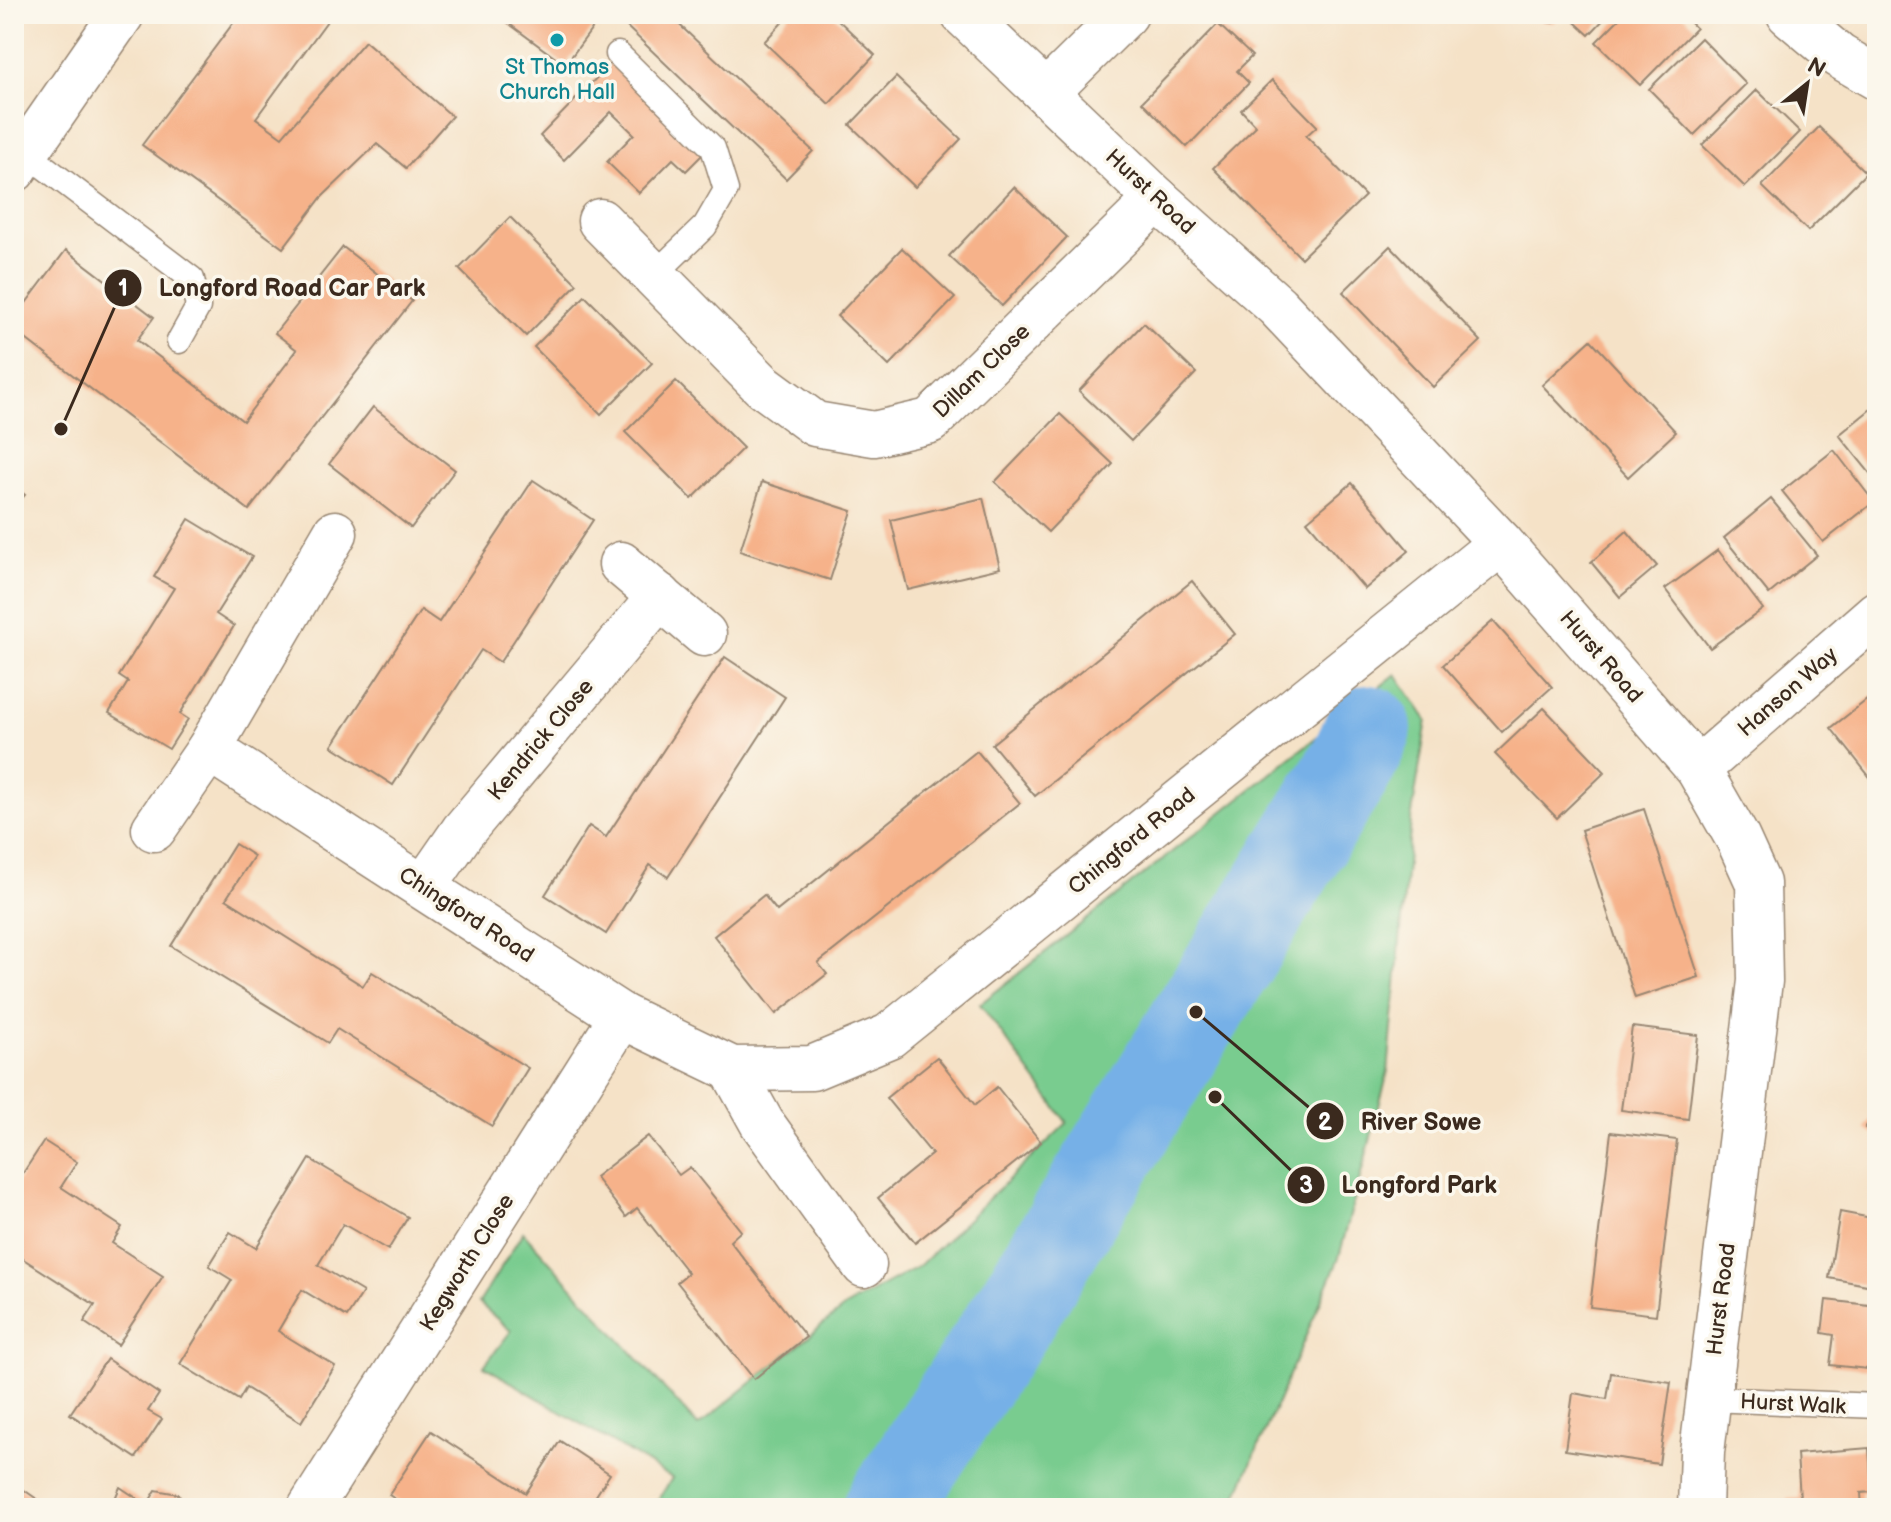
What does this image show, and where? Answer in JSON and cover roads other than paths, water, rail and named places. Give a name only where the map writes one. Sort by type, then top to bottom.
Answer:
[{"type":"street","points":[[20,162],[122,14]]},
{"type":"street","name":"Hurst Road","points":[[963,14],[1157,199],[1277,306],[1501,543],[1698,769],[1758,883],[1760,967],[1708,1399],[1700,1508]]},
{"type":"street","points":[[1047,92],[1126,14]]},
{"type":"street","points":[[1789,14],[1839,56],[1877,78]]},
{"type":"street","name":"Dillam Close","points":[[600,221],[762,385],[815,424],[874,434],[930,421],[1157,199]]},
{"type":"street","points":[[154,829],[209,749],[335,533]]},
{"type":"street","name":"Chingford Road","points":[[209,749],[622,1016],[732,1069],[812,1068],[889,1036],[1501,543]]},
{"type":"street","points":[[621,564],[704,634]]},
{"type":"street","name":"Kendrick Close","points":[[425,886],[463,831],[660,596]]},
{"type":"street","name":"Hanson Way","points":[[1698,769],[1877,613]]},
{"type":"street","name":"Kegworth Close","points":[[310,1508],[622,1016]]},
{"type":"street","points":[[732,1069],[762,1123],[864,1265]]},
{"type":"lane","points":[[618,54],[713,148],[726,190],[705,226],[654,275]]},
{"type":"lane","points":[[20,162],[192,279],[198,307],[179,341]]},
{"type":"lane","name":"Hurst Walk","points":[[1708,1399],[1877,1406]]},
{"type":"waterway","points":[[887,1508],[1012,1317],[1355,758],[1368,729]]},
{"type":"place","name":"St Thomas Church Hall","points":[[557,40]]},
{"type":"place","name":"Longford Road Car Park","points":[[61,429]]},
{"type":"place","name":"River Sowe","points":[[1196,1012]]},
{"type":"place","name":"Longford Park","points":[[1215,1097]]}]
